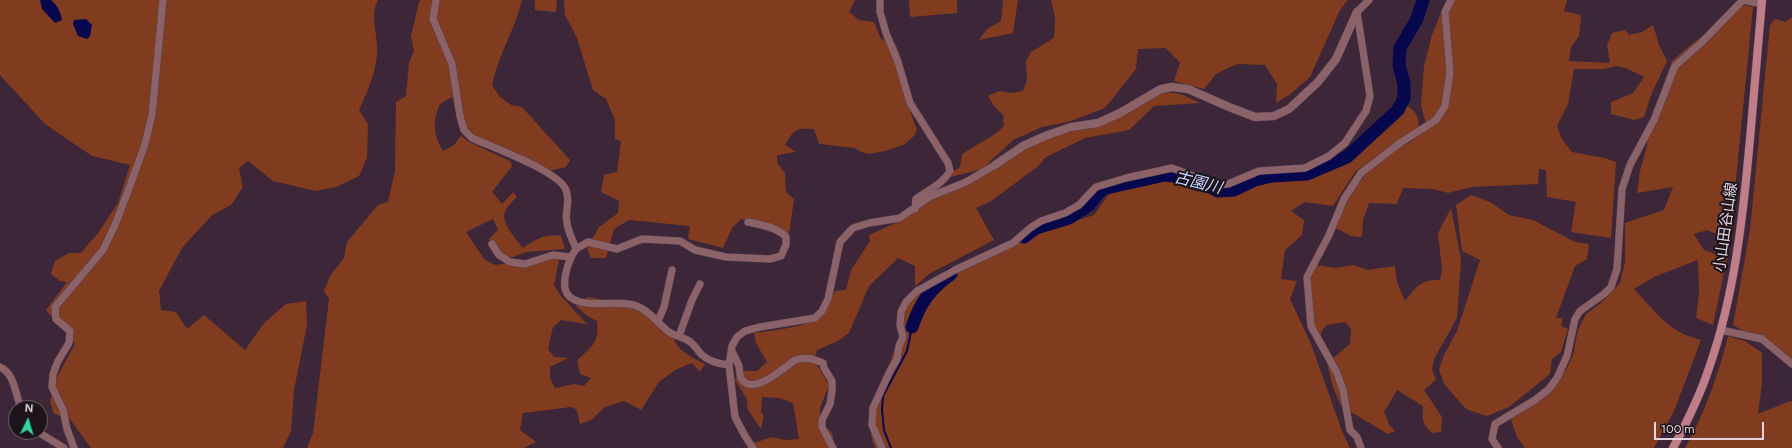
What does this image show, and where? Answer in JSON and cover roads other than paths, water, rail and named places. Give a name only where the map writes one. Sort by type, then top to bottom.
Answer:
[{"type":"main road","name":"小山田谷山線","points":[[1673,448],[1702,388],[1721,330],[1736,265],[1742,222],[1762,2]]},
{"type":"street","points":[[74,448],[67,429],[63,410],[52,387],[53,374],[58,361],[69,343],[70,331],[56,319],[55,307],[103,250],[136,170],[152,115],[163,0]]},
{"type":"street","points":[[436,0],[433,19],[452,64],[460,116],[464,130],[472,138],[536,166],[558,178],[566,189],[569,198],[566,222],[576,249]]},
{"type":"street","points":[[880,0],[880,12],[882,19],[898,62],[910,103],[948,163],[950,171],[944,181],[926,191],[916,199],[915,209]]},
{"type":"street","points":[[753,448],[735,417],[729,365],[731,350],[737,337],[745,331],[815,318],[822,311],[828,299],[840,242],[853,228],[869,223],[900,218],[915,209],[929,197],[966,182],[1023,146],[1045,136],[1071,127],[1098,124],[1120,114],[1161,89],[1172,87],[1188,89],[1255,117],[1274,116],[1289,109],[1323,76],[1336,59],[1357,12],[1369,0]]},
{"type":"street","points":[[1361,448],[1357,438],[1350,430],[1343,390],[1337,373],[1311,326],[1306,277],[1329,234],[1344,198],[1361,173],[1400,143],[1436,120],[1445,106],[1450,72],[1445,12],[1451,0]]},
{"type":"street","points":[[1498,448],[1492,439],[1495,424],[1535,400],[1549,388],[1557,378],[1567,356],[1575,319],[1580,311],[1604,294],[1611,286],[1617,269],[1622,189],[1630,165],[1654,120],[1675,66],[1701,43],[1743,0],[1762,2]]},
{"type":"street","points":[[882,448],[872,424],[873,408],[897,359],[899,346],[903,337],[900,325],[901,312],[906,302],[917,291],[955,270],[1013,243],[1035,225],[1080,205],[1096,187],[1111,182],[1172,168],[1217,184],[1228,184],[1259,171],[1305,168],[1329,156],[1345,144],[1366,111],[1370,96],[1357,12]]},
{"type":"street","points":[[729,365],[717,364],[703,356],[690,342],[670,332],[641,307],[623,302],[596,304],[570,298],[565,291],[565,281],[570,257],[576,249],[588,242],[617,249],[642,239],[680,241],[695,250],[726,257],[770,259],[781,256],[786,245],[786,237],[783,234],[763,225],[748,222]]},
{"type":"street","points":[[492,244],[499,255],[510,262],[525,264],[553,255],[570,257]]},
{"type":"street","points":[[658,321],[664,307],[672,270]]},
{"type":"street","points":[[679,336],[692,300],[700,284]]},
{"type":"street","points":[[1721,330],[1762,339],[1792,364]]},
{"type":"street","points":[[731,350],[739,367],[740,377],[743,381],[752,385],[759,384],[795,360],[809,358],[824,363],[824,368],[832,381],[832,391],[830,404],[822,420],[822,427],[833,448]]},
{"type":"street","points":[[0,367],[10,374],[18,400]]},
{"type":"street","points":[[48,438],[64,448]]},
{"type":"waterway","name":"古園川","points":[[1024,237],[1036,228],[1069,218],[1089,205],[1102,189],[1165,175],[1192,178],[1218,191],[1234,190],[1255,180],[1272,176],[1307,174],[1347,157],[1398,110],[1404,98],[1404,84],[1399,65],[1400,48],[1417,19],[1423,0]]},
{"type":"waterway","name":"古園川","points":[[912,327],[922,304],[927,297],[937,285],[951,274]]},
{"type":"waterway","points":[[891,448],[884,430],[882,410],[883,396],[907,351],[912,327]]}]
